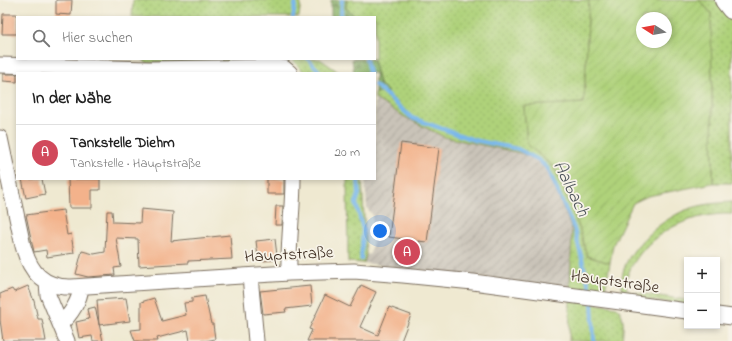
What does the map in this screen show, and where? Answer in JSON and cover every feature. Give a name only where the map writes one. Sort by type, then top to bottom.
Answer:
[{"type":"main road","points":[[725,0],[732,9]]},
{"type":"street","points":[[0,65],[149,69],[276,67],[284,68],[289,72]]},
{"type":"street","points":[[0,138],[26,256],[33,270],[47,283],[48,295],[67,341]]},
{"type":"street","points":[[289,273],[293,180]]},
{"type":"street","name":"Hauptstraße","points":[[47,283],[61,287],[81,287],[289,273],[354,271],[403,274],[474,282],[684,311]]},
{"type":"street","points":[[250,276],[256,341]]},
{"type":"street","points":[[60,324],[78,301],[81,287]]},
{"type":"street","points":[[720,315],[732,317]]},
{"type":"shaded area","points":[[376,100],[405,117],[444,137],[521,153],[536,159],[548,171],[572,229],[570,289],[364,263],[366,255],[370,254],[374,235],[372,214],[367,208],[365,180],[376,180]]},
{"type":"green space","points":[[133,0],[301,0],[299,16],[132,16]]},
{"type":"green space","points":[[331,0],[347,0],[346,8],[355,16],[331,16]]},
{"type":"green space","points":[[347,0],[589,0],[584,103],[524,106],[527,144],[555,168],[579,227],[587,256],[610,263],[604,295],[570,289],[572,229],[548,171],[536,159],[521,153],[444,137],[405,117],[376,100],[376,93],[387,92],[379,83],[373,60],[376,60],[376,16],[355,16],[346,8]]},
{"type":"green space","points":[[589,0],[699,0],[711,13],[713,183],[648,196],[633,203],[613,245],[610,263],[587,256],[579,227],[555,168],[527,144],[524,106],[584,103]]},
{"type":"green space","points":[[699,0],[716,0],[732,18],[732,183],[713,183],[711,13]]},
{"type":"green space","points":[[144,60],[288,60],[287,63],[146,63]]},
{"type":"green space","points":[[321,60],[339,72],[304,72],[293,61]]},
{"type":"green space","points":[[352,60],[373,60],[379,83],[388,92],[376,93],[376,72],[354,72]]},
{"type":"green space","points":[[347,180],[362,180],[366,255],[364,263],[348,262]]},
{"type":"green space","points":[[732,202],[732,214],[704,216],[677,225],[664,232],[643,250],[629,271],[627,278],[627,290],[631,292],[684,300],[684,305],[629,297],[624,294],[622,281],[624,268],[640,243],[651,232],[675,215],[686,210],[715,203]]},
{"type":"green space","points":[[570,300],[617,307],[623,319],[622,341],[569,341]]},
{"type":"building","points":[[56,0],[72,0],[71,15],[56,14]]},
{"type":"building","points":[[3,14],[17,14],[16,34],[2,34]]},
{"type":"building","points":[[3,74],[16,74],[16,82],[3,81]]},
{"type":"building","points":[[401,143],[439,148],[427,242],[418,241],[416,255],[403,249],[404,239],[389,237]]},
{"type":"building","points":[[22,180],[42,180],[45,194],[26,198]]},
{"type":"building","points":[[68,180],[100,180],[100,190],[92,190],[92,208],[69,208]]},
{"type":"building","points":[[267,180],[284,180],[284,194],[267,194]]},
{"type":"building","points":[[276,206],[283,206],[282,225],[275,225]]},
{"type":"building","points":[[141,209],[173,212],[171,241],[230,235],[232,259],[188,261],[188,263],[139,266],[138,239],[116,238],[121,267],[114,268],[115,275],[88,277],[76,274],[82,251],[94,254],[105,252],[107,211],[112,211],[113,222],[140,223]]},
{"type":"building","points":[[63,210],[67,235],[71,234],[74,253],[47,257],[46,250],[34,252],[26,215]]},
{"type":"building","points":[[275,239],[277,256],[273,256],[274,260],[263,261],[262,256],[258,257],[256,241]]},
{"type":"building","points":[[361,285],[376,292],[360,327],[378,335],[389,307],[411,315],[401,341],[307,341],[312,330],[309,329],[325,295],[350,307]]},
{"type":"building","points":[[28,286],[34,301],[38,319],[42,319],[46,341],[3,341],[0,320],[0,294],[12,289],[14,292]]},
{"type":"building","points":[[310,286],[312,306],[285,309],[286,312],[263,314],[260,291]]},
{"type":"building","points":[[205,296],[211,324],[213,324],[215,339],[206,341],[190,341],[188,330],[157,338],[158,341],[135,341],[131,330],[141,329],[141,302],[154,298],[162,321],[186,315],[184,303],[192,302],[192,298]]},
{"type":"building","points":[[126,298],[130,321],[99,325],[97,300]]},
{"type":"building","points":[[95,307],[103,341],[93,341],[92,336],[79,338],[76,322],[89,319],[87,309]]},
{"type":"waterway","points":[[293,16],[296,0]]},
{"type":"waterway","name":"Aalbach","points":[[342,0],[342,16]]},
{"type":"waterway","points":[[309,60],[320,72]]},
{"type":"waterway","name":"Aalbach","points":[[366,60],[369,72]]},
{"type":"waterway","name":"Aalbach","points":[[376,86],[412,118],[474,140],[518,149],[539,160],[548,169],[574,228],[591,294]]},
{"type":"waterway","points":[[358,180],[359,194],[356,203],[363,230],[361,259]]},
{"type":"waterway","name":"Aalbach","points":[[592,301],[594,341]]},
{"type":"place","name":"Tankstelle Diehm","points":[[407,252]]}]
